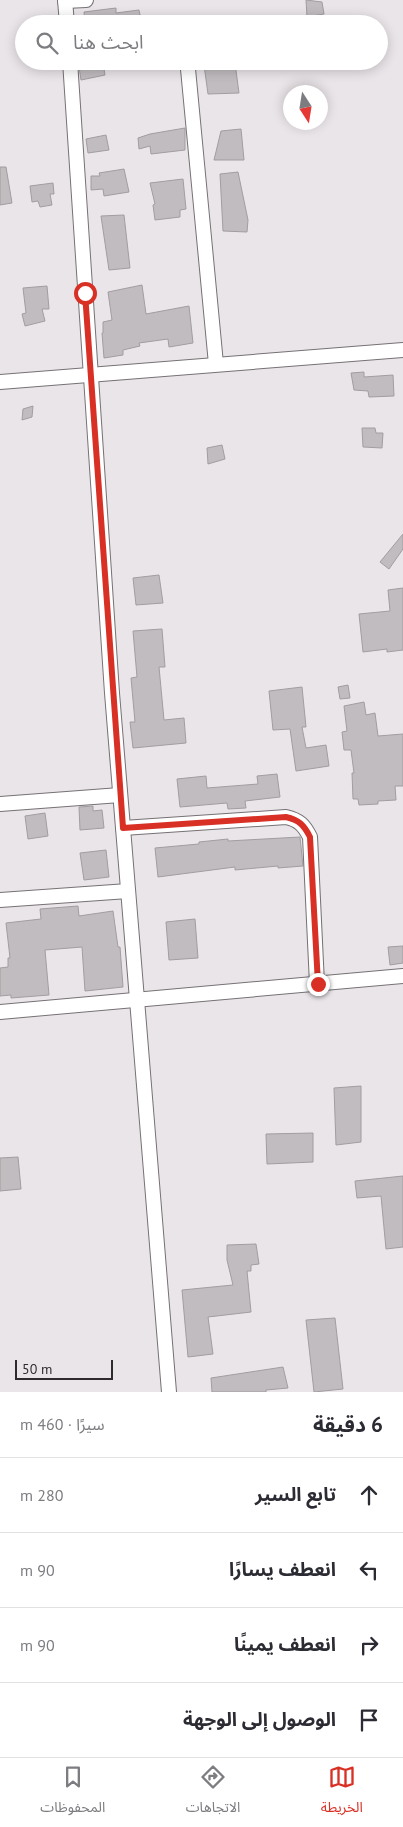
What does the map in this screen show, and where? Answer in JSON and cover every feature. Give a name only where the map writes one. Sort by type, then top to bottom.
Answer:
[{"type":"street","points":[[66,15],[65,1],[86,0]]},
{"type":"street","points":[[71,70],[120,795],[169,1392]]},
{"type":"street","points":[[188,70],[216,364]]},
{"type":"street","points":[[0,382],[403,350]]},
{"type":"street","points":[[0,804],[120,795]]},
{"type":"street","points":[[123,828],[286,817],[296,819],[304,825],[310,837],[318,984]]},
{"type":"street","points":[[0,900],[128,891]]},
{"type":"street","points":[[0,1012],[403,976]]},
{"type":"building","points":[[306,0],[322,2],[324,14],[307,15]]},
{"type":"building","points":[[116,8],[116,13],[139,10],[140,15],[84,15],[84,12]]},
{"type":"building","points":[[79,70],[104,70],[105,75],[81,80]]},
{"type":"building","points":[[205,70],[236,70],[239,93],[208,94]]},
{"type":"building","points":[[185,128],[185,150],[151,154],[150,146],[139,149],[138,138]]},
{"type":"building","points":[[241,129],[244,160],[214,160],[221,131]]},
{"type":"building","points":[[106,135],[109,150],[88,153],[86,139]]},
{"type":"building","points":[[0,167],[6,167],[12,203],[0,205]]},
{"type":"building","points":[[124,169],[129,192],[104,196],[103,189],[91,190],[91,176],[100,176],[99,173]]},
{"type":"building","points":[[238,172],[248,220],[247,232],[223,231],[220,174]]},
{"type":"building","points":[[183,179],[186,209],[180,210],[180,217],[155,220],[153,205],[155,204],[150,183]]},
{"type":"building","points":[[53,183],[54,194],[50,194],[52,205],[40,207],[38,201],[32,202],[30,186]]},
{"type":"building","points":[[124,215],[130,268],[109,270],[101,216]]},
{"type":"building","points":[[142,285],[146,314],[189,306],[193,343],[169,347],[168,339],[139,343],[140,346],[123,350],[123,355],[104,358],[103,322],[112,320],[108,292]]},
{"type":"building","points":[[47,286],[49,309],[42,309],[45,321],[25,326],[22,314],[26,313],[23,288]]},
{"type":"building","points":[[364,372],[364,377],[393,375],[394,396],[369,397],[368,391],[354,390],[351,373]]},
{"type":"building","points":[[33,406],[32,417],[22,420],[23,409]]},
{"type":"building","points":[[362,428],[375,428],[376,433],[383,433],[382,448],[363,447]]},
{"type":"building","points":[[222,445],[225,459],[208,464],[207,448]]},
{"type":"building","points":[[403,534],[403,549],[389,569],[380,562]]},
{"type":"building","points":[[159,575],[163,603],[136,605],[133,578]]},
{"type":"building","points":[[403,588],[403,650],[387,652],[387,649],[363,652],[359,614],[390,611],[388,590]]},
{"type":"building","points":[[162,629],[165,667],[159,667],[164,720],[184,718],[186,743],[133,748],[130,722],[135,722],[131,678],[137,677],[133,631]]},
{"type":"building","points":[[348,685],[350,698],[340,699],[338,687]]},
{"type":"building","points":[[302,687],[306,727],[302,727],[306,748],[326,745],[329,766],[296,771],[290,729],[273,730],[269,691]]},
{"type":"building","points":[[364,702],[366,715],[375,713],[378,736],[403,734],[403,786],[395,786],[396,800],[378,801],[378,804],[359,805],[358,799],[353,799],[352,773],[354,773],[351,750],[344,750],[342,732],[347,731],[344,706]]},
{"type":"building","points":[[277,774],[280,797],[245,801],[246,808],[228,809],[227,803],[180,807],[177,779],[206,776],[207,788],[258,784],[257,776]]},
{"type":"building","points":[[93,806],[93,811],[102,810],[104,828],[80,830],[79,807]]},
{"type":"building","points":[[45,813],[48,836],[28,839],[25,816]]},
{"type":"building","points":[[300,837],[303,866],[235,870],[235,867],[158,877],[155,848],[228,839],[228,841]]},
{"type":"building","points":[[106,850],[109,877],[84,880],[80,853]]},
{"type":"building","points":[[78,906],[79,916],[113,911],[118,947],[120,947],[123,987],[85,991],[82,947],[45,950],[49,995],[11,998],[11,995],[0,996],[0,968],[8,967],[8,958],[10,958],[6,923],[41,919],[40,909]]},
{"type":"building","points":[[195,919],[198,958],[169,960],[166,922]]},
{"type":"building","points":[[403,946],[403,963],[390,965],[388,947]]},
{"type":"building","points":[[361,1086],[361,1142],[336,1145],[334,1088]]},
{"type":"building","points":[[313,1133],[313,1162],[267,1164],[266,1134]]},
{"type":"building","points":[[18,1157],[21,1189],[0,1191],[0,1158]]},
{"type":"building","points":[[403,1176],[403,1247],[386,1249],[381,1196],[357,1198],[355,1181]]},
{"type":"building","points":[[256,1244],[259,1264],[251,1265],[251,1271],[247,1271],[251,1312],[208,1317],[213,1354],[188,1357],[182,1290],[233,1285],[227,1260],[227,1245]]},
{"type":"building","points":[[335,1318],[343,1389],[314,1392],[306,1320]]},
{"type":"building","points":[[283,1367],[288,1388],[266,1390],[266,1392],[212,1392],[211,1378]]},
{"type":"route","points":[[85,293],[123,828],[286,817],[296,819],[304,825],[310,837],[318,984]]}]
